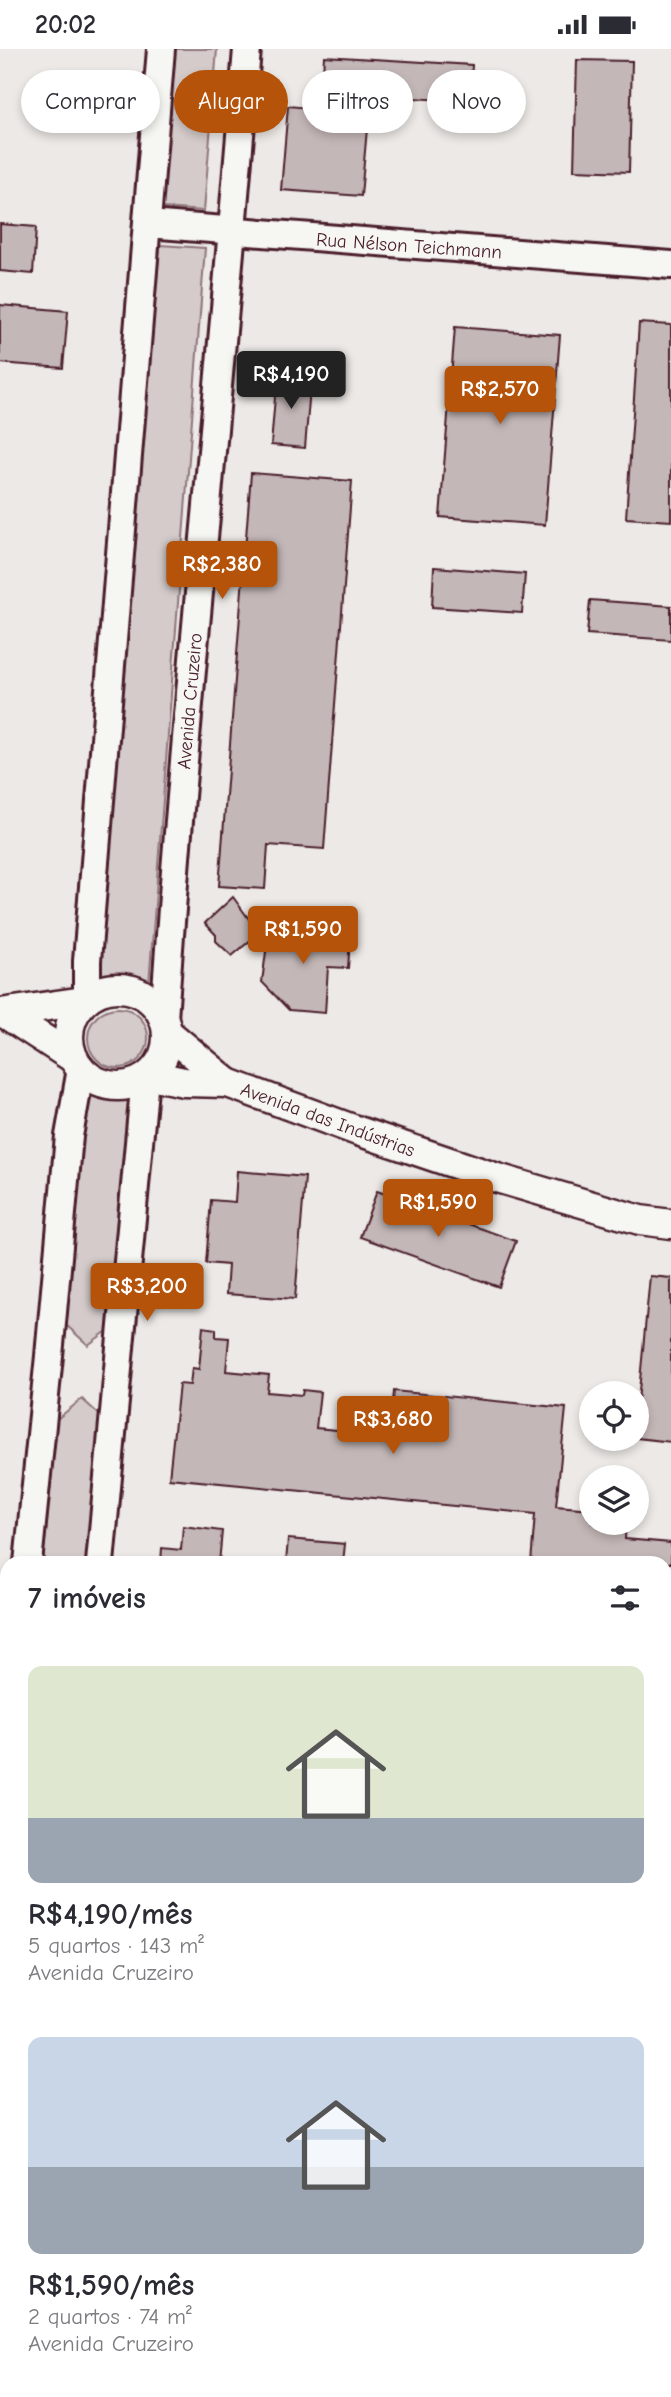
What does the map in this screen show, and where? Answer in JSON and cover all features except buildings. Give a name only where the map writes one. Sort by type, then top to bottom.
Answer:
[{"type":"main road","points":[[86,1000],[161,49]]},
{"type":"main road","name":"Avenida Cruzeiro","points":[[165,1026],[172,885],[233,231],[247,49]]},
{"type":"main road","name":"Rua Nélson Teichmann","points":[[148,224],[671,265]]},
{"type":"main road","points":[[29,1556],[77,1063],[69,1043],[69,1028],[75,1013],[97,992],[113,988],[129,989],[144,995],[150,1000],[165,1026],[228,1083]]},
{"type":"main road","points":[[2,1013],[86,1000]]},
{"type":"main road","points":[[2,1013],[104,1084],[118,1085],[148,1077],[184,1083],[228,1083]]},
{"type":"main road","points":[[101,1556],[148,1077],[162,1058],[165,1026]]},
{"type":"main road","name":"Avenida das Indústrias","points":[[228,1083],[497,1178],[640,1220],[671,1224]]},
{"type":"shaded area","points":[[174,49],[217,49],[215,70],[174,70],[174,133],[210,133],[204,211],[162,208]]},
{"type":"shaded area","points":[[160,245],[205,248],[149,984],[94,979]]},
{"type":"shaded area","points":[[118,1008],[135,1013],[143,1021],[148,1038],[143,1055],[135,1063],[118,1068],[101,1063],[93,1055],[88,1038],[93,1021],[101,1013]]},
{"type":"shaded area","points":[[87,1094],[136,1098],[114,1326],[88,1345],[65,1324]]},
{"type":"shaded area","points":[[82,1399],[102,1417],[89,1556],[44,1556],[57,1419]]}]
